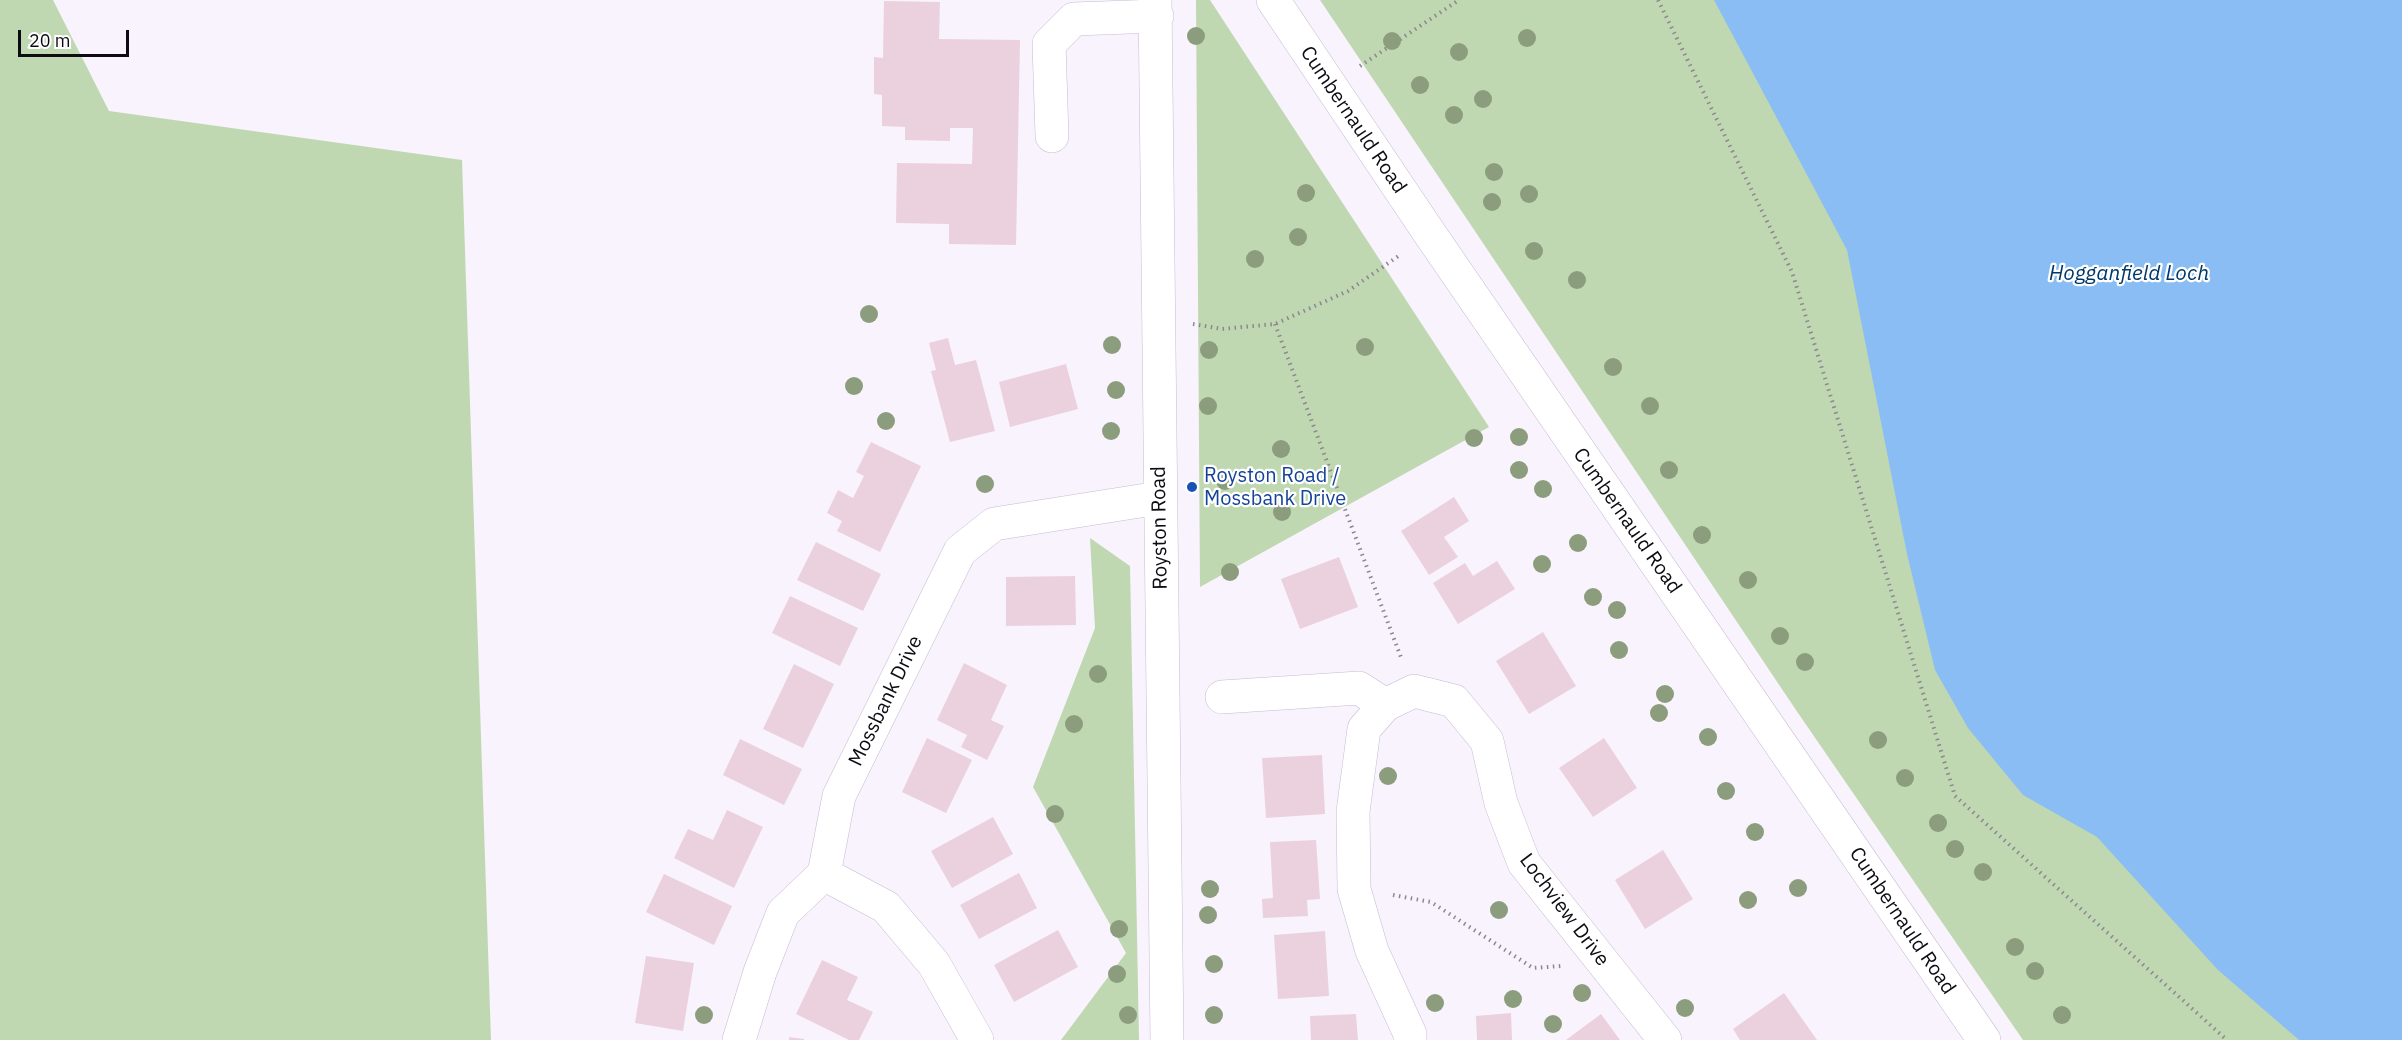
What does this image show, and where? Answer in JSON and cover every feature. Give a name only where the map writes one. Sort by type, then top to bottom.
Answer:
[{"type":"street","name":"Cumbernauld Road","points":[[1273,0],[1430,234],[1984,1040]]},
{"type":"street","points":[[1052,136],[1049,44],[1074,19],[1157,5]]},
{"type":"street","name":"Royston Road","points":[[1157,5],[1159,498],[1167,1040]]},
{"type":"street","name":"Mossbank Drive","points":[[824,874],[839,796],[960,551],[994,524],[1159,498]]},
{"type":"street","points":[[1222,697],[1359,688],[1385,705]]},
{"type":"street","points":[[1410,1040],[1410,1034],[1372,951],[1354,889],[1353,812],[1364,729],[1385,705],[1414,691]]},
{"type":"street","name":"Lochview Drive","points":[[1414,691],[1454,700],[1486,741],[1501,803],[1524,863],[1665,1040]]},
{"type":"street","points":[[739,1040],[760,972],[783,913],[824,874],[886,907],[934,964],[977,1040]]},
{"type":"path","points":[[1330,86],[1459,0]]},
{"type":"path","points":[[1658,0],[1792,272],[1955,796],[2227,1040]]},
{"type":"path","points":[[1160,318],[1222,329],[1275,324],[1348,291],[1430,234]]},
{"type":"path","points":[[1275,324],[1414,691]]},
{"type":"path","points":[[1354,889],[1431,902],[1533,968],[1603,962]]},
{"type":"green space","points":[[0,0],[53,0],[109,111],[462,160],[491,1040],[0,1040]]},
{"type":"green space","points":[[1196,0],[1210,0],[1489,427],[1200,587]]},
{"type":"green space","name":"Hogganfield Loch","points":[[1320,0],[2402,0],[2402,1040],[2023,1040],[1798,713]]},
{"type":"green space","points":[[1090,538],[1130,566],[1139,1040],[1061,1040],[1126,953],[1033,787],[1095,628]]},
{"type":"water","name":"Hogganfield Loch","points":[[1714,0],[2402,0],[2402,1040],[2299,1040],[2218,970],[2097,837],[2023,795],[1968,728],[1935,670],[1907,554],[1847,250]]},
{"type":"building","points":[[884,1],[940,2],[939,39],[1020,40],[1016,245],[949,244],[949,224],[896,223],[897,163],[972,164],[973,128],[950,128],[950,141],[905,140],[905,127],[882,126],[882,95],[874,94],[874,57],[883,58]]},
{"type":"building","points":[[948,338],[955,365],[976,360],[995,431],[950,442],[931,371],[936,370],[929,343]]},
{"type":"building","points":[[1066,364],[1078,409],[1010,427],[999,382]]},
{"type":"building","points":[[871,442],[921,466],[880,552],[837,531],[842,521],[827,513],[838,490],[853,498],[864,476],[856,472]]},
{"type":"building","points":[[1454,497],[1469,521],[1444,537],[1458,557],[1429,575],[1401,531]]},
{"type":"building","points":[[816,542],[881,574],[863,611],[797,580]]},
{"type":"building","points":[[1339,557],[1358,607],[1300,629],[1281,579]]},
{"type":"building","points":[[1497,561],[1515,589],[1458,624],[1433,583],[1465,563],[1473,576]]},
{"type":"building","points":[[1075,576],[1076,625],[1006,626],[1006,577]]},
{"type":"building","points":[[790,596],[858,628],[840,666],[772,633]]},
{"type":"building","points":[[1543,632],[1576,686],[1529,714],[1496,661]]},
{"type":"building","points":[[964,663],[1007,685],[991,720],[1004,726],[987,760],[961,747],[967,735],[937,720]]},
{"type":"building","points":[[794,664],[834,684],[803,748],[763,729]]},
{"type":"building","points":[[927,738],[972,760],[946,813],[902,792]]},
{"type":"building","points":[[1604,738],[1637,788],[1593,817],[1559,768]]},
{"type":"building","points":[[740,739],[802,769],[784,805],[723,775]]},
{"type":"building","points":[[1322,755],[1325,814],[1266,818],[1262,758]]},
{"type":"building","points":[[727,810],[763,827],[734,888],[674,858],[688,829],[713,840]]},
{"type":"building","points":[[993,817],[1013,854],[952,888],[931,851]]},
{"type":"building","points":[[1316,840],[1320,899],[1307,900],[1308,916],[1263,918],[1262,899],[1273,898],[1270,842]]},
{"type":"building","points":[[1663,850],[1693,899],[1645,929],[1615,880]]},
{"type":"building","points":[[1019,873],[1037,908],[979,939],[960,905]]},
{"type":"building","points":[[664,874],[732,906],[714,945],[646,912]]},
{"type":"building","points":[[1058,930],[1078,967],[1014,1002],[994,965]]},
{"type":"building","points":[[1325,931],[1329,996],[1278,999],[1274,935]]},
{"type":"building","points":[[646,956],[694,963],[683,1031],[635,1023]]},
{"type":"building","points":[[822,960],[858,977],[847,1000],[873,1012],[859,1040],[849,1040],[796,1014]]},
{"type":"building","points":[[1784,993],[1817,1040],[1740,1040],[1733,1029]]},
{"type":"building","points":[[1511,1013],[1512,1040],[1477,1040],[1476,1016]]},
{"type":"building","points":[[1356,1014],[1358,1040],[1311,1040],[1310,1016]]},
{"type":"building","points":[[1601,1014],[1620,1040],[1566,1040]]},
{"type":"building","points":[[789,1037],[804,1039],[804,1040],[789,1040]]},
{"type":"place","name":"Royston Road / Mossbank Drive","points":[[1192,487]]}]
